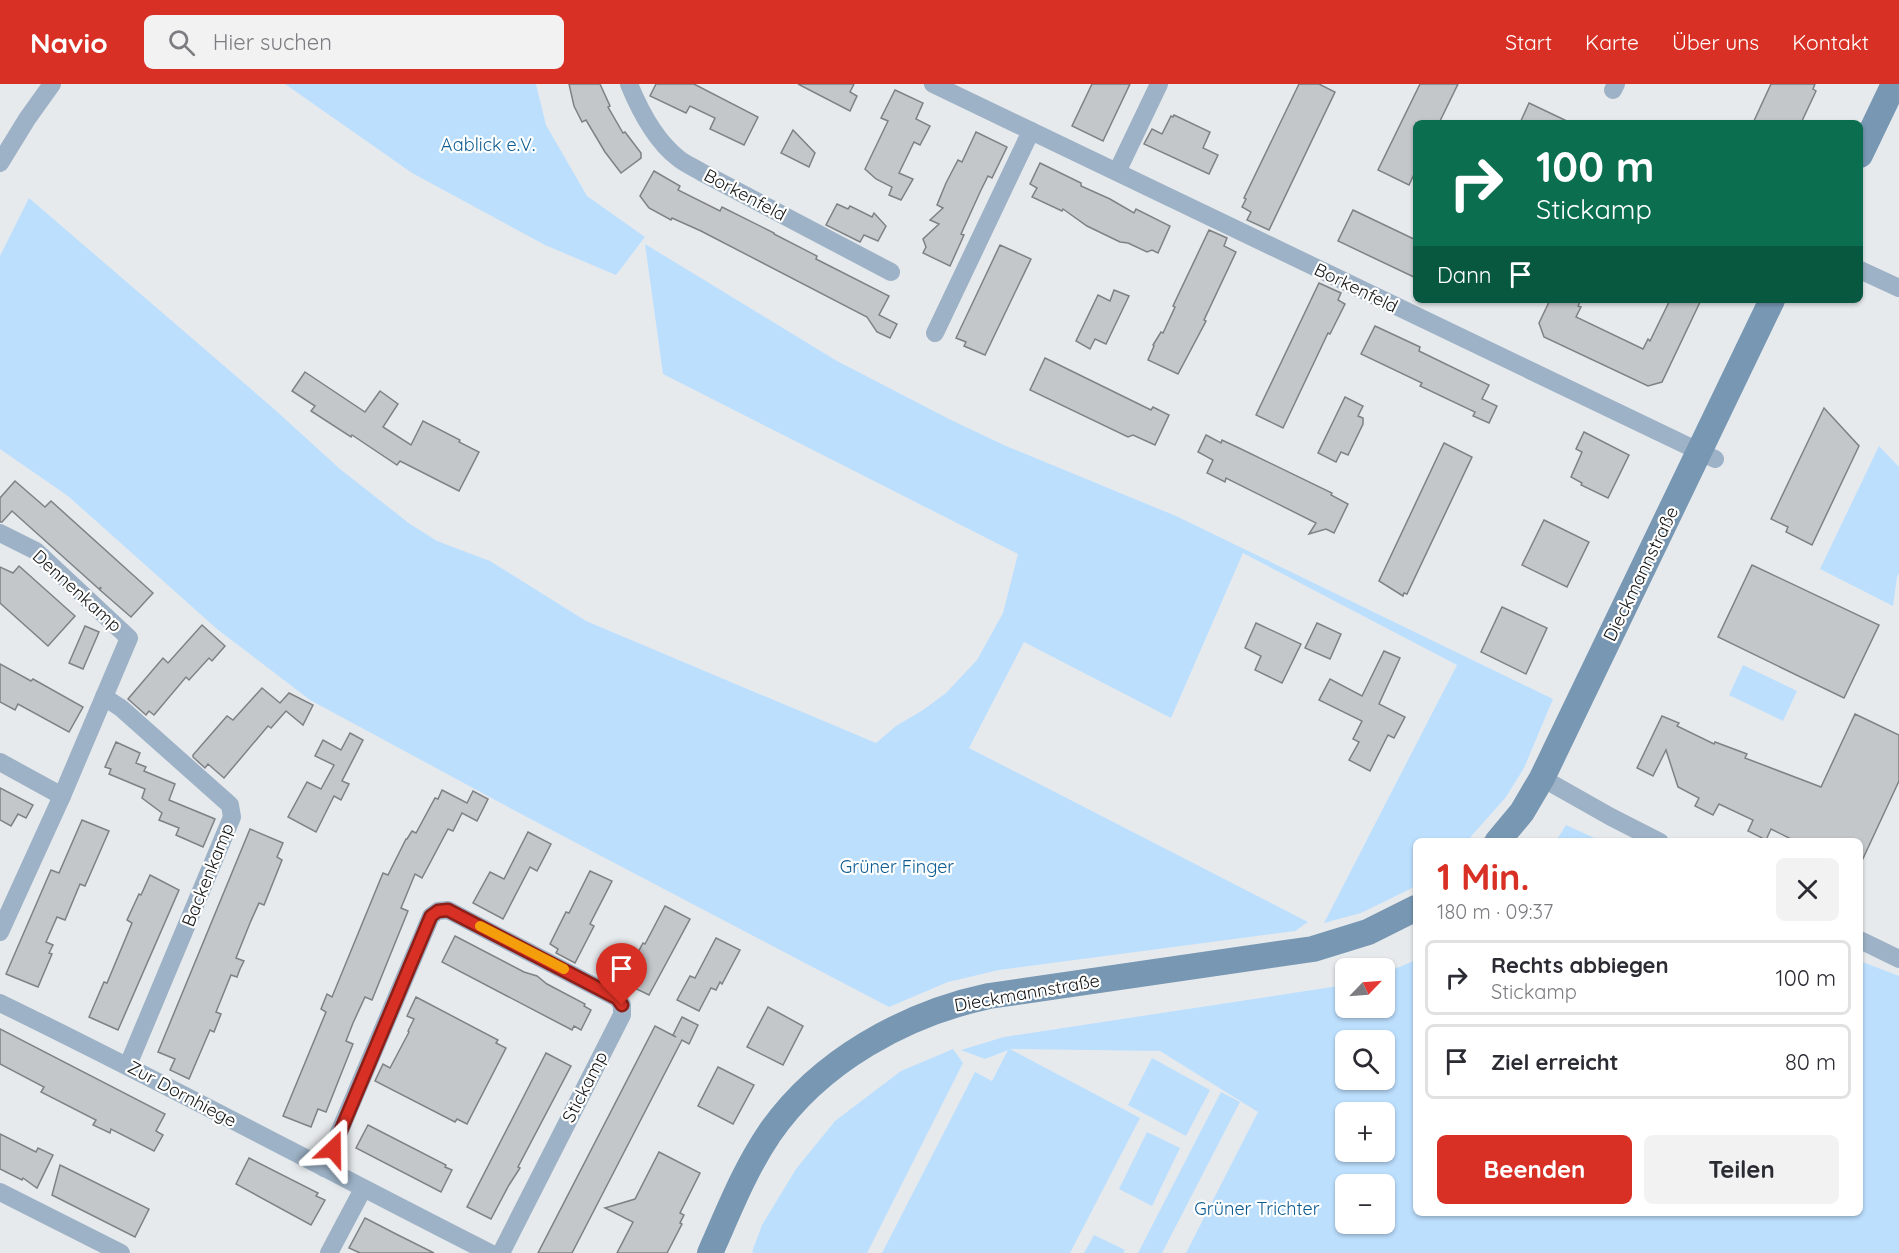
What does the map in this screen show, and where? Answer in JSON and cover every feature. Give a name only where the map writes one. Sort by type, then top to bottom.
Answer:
[{"type":"street","points":[[0,163],[52,84]]},
{"type":"street","name":"Borkenfeld","points":[[629,84],[637,104],[657,136],[678,158],[891,272]]},
{"type":"street","name":"Borkenfeld","points":[[933,84],[1707,456]]},
{"type":"street","points":[[1117,172],[1159,84]]},
{"type":"street","points":[[1858,120],[1875,84]]},
{"type":"street","points":[[1863,149],[1894,84]]},
{"type":"street","points":[[934,333],[1031,131]]},
{"type":"street","points":[[1863,271],[1899,288]]},
{"type":"street","name":"Dieckmannstraße","points":[[1707,456],[1771,303]]},
{"type":"street","name":"Dieckmannstraße","points":[[1500,838],[1550,783],[1707,456],[1789,303]]},
{"type":"street","name":"Dennenkamp","points":[[0,533],[36,551],[129,638],[62,796],[0,932]]},
{"type":"street","name":"Backenkamp","points":[[104,697],[121,708],[230,805],[232,818],[129,1065]]},
{"type":"street","points":[[0,762],[62,796]]},
{"type":"street","points":[[1550,783],[1611,818],[1652,838]]},
{"type":"street","name":"Dieckmannstraße","points":[[1523,838],[1549,803],[1550,783]]},
{"type":"street","name":"Stickamp","points":[[324,1168],[431,916],[438,911],[448,910],[617,998],[622,1005],[622,1015],[501,1253]]},
{"type":"street","name":"Dieckmannstraße","points":[[710,1253],[752,1163],[770,1132],[817,1082],[845,1059],[902,1025],[944,1008],[989,996],[1313,950],[1368,932],[1413,910]]},
{"type":"street","name":"Dieckmannstraße","points":[[727,1253],[747,1203],[764,1172],[779,1148],[801,1121],[824,1098],[862,1067],[919,1035],[995,1012],[1324,964],[1376,947],[1413,929]]},
{"type":"street","points":[[1863,941],[1899,959]]},
{"type":"street","name":"Zur Dornhiege","points":[[0,1002],[129,1065],[363,1189],[490,1253]]},
{"type":"street","points":[[329,1253],[363,1189]]},
{"type":"street","points":[[0,1192],[121,1253]]},
{"type":"green space","name":"Aablick e.V.","points":[[285,84],[536,84],[546,125],[587,196],[645,237],[616,275],[545,245],[412,173]]},
{"type":"green space","name":"Grüner Finger","points":[[29,198],[273,408],[340,469],[410,524],[437,541],[490,561],[586,621],[876,743],[896,726],[946,693],[977,660],[1003,613],[1018,554],[663,374],[645,244],[837,361],[951,420],[1006,446],[1176,516],[1553,699],[1524,768],[1506,797],[1470,838],[1413,838],[1413,887],[1361,913],[1324,923],[1457,665],[1243,553],[1171,718],[1024,642],[969,748],[1308,922],[1295,931],[999,970],[948,982],[889,1007],[523,815],[310,700],[217,629],[68,496],[0,449],[0,256]]},
{"type":"green space","points":[[1879,446],[1899,467],[1899,573],[1893,606],[1820,569]]},
{"type":"green space","points":[[1743,665],[1797,691],[1783,721],[1729,695]]},
{"type":"green space","points":[[1566,825],[1594,838],[1558,838]]},
{"type":"green space","name":"Grüner Trichter","points":[[1413,961],[1413,1216],[1863,1216],[1863,962],[1899,976],[1899,1253],[1186,1253],[1258,1112],[1160,1051],[1010,1049],[1140,1118],[1070,1253],[882,1253],[975,1072],[992,1081],[1008,1050],[985,1059],[961,1050],[1004,1037],[1335,987],[1335,1018],[1395,1018],[1395,969]]},
{"type":"green space","points":[[953,1049],[963,1063],[867,1253],[752,1252],[762,1225],[796,1169],[835,1121],[901,1071]]},
{"type":"green space","points":[[1152,1058],[1210,1090],[1186,1136],[1128,1105]]},
{"type":"green space","points":[[1221,1092],[1240,1102],[1162,1253],[1138,1253]]},
{"type":"green space","points":[[1147,1132],[1180,1148],[1152,1206],[1119,1189]]},
{"type":"green space","points":[[1094,1235],[1125,1250],[1123,1253],[1084,1253]]},
{"type":"building","points":[[569,84],[600,84],[610,106],[608,107],[623,133],[625,132],[641,153],[641,158],[621,173],[586,120],[582,122],[574,106]]},
{"type":"building","points":[[656,84],[694,84],[758,117],[744,145],[710,129],[715,118],[690,106],[686,113],[650,96]]},
{"type":"building","points":[[798,84],[854,84],[850,92],[857,96],[850,111]]},
{"type":"building","points":[[1092,84],[1130,84],[1103,141],[1072,126]]},
{"type":"building","points":[[1299,84],[1319,84],[1335,92],[1269,230],[1247,220],[1251,212],[1242,207],[1246,199],[1244,198]]},
{"type":"building","points":[[1420,84],[1458,84],[1440,120],[1413,120],[1413,176],[1409,185],[1378,170]]},
{"type":"building","points":[[1771,84],[1815,84],[1813,89],[1816,91],[1802,120],[1754,120]]},
{"type":"building","points":[[895,90],[923,103],[916,119],[930,126],[920,145],[914,142],[899,173],[913,179],[901,200],[889,195],[892,187],[876,179],[865,169],[888,121],[881,118]]},
{"type":"building","points":[[1529,103],[1565,120],[1521,120]]},
{"type":"building","points":[[1174,115],[1210,132],[1203,148],[1218,155],[1209,174],[1144,144],[1152,129],[1162,134],[1171,116]]},
{"type":"building","points":[[793,130],[815,153],[809,167],[781,153]]},
{"type":"building","points":[[976,132],[1007,147],[992,178],[988,176],[981,190],[961,234],[964,235],[950,266],[923,253],[926,247],[923,239],[939,224],[930,220],[943,208],[937,205],[946,183],[958,160],[962,162]]},
{"type":"building","points":[[1040,163],[1134,213],[1136,209],[1170,226],[1158,253],[1152,250],[1147,252],[1128,243],[1120,242],[1087,226],[1063,209],[1062,211],[1032,197],[1037,188],[1030,184]]},
{"type":"building","points":[[654,171],[680,186],[678,190],[720,211],[722,207],[774,233],[817,256],[816,259],[889,296],[879,315],[897,324],[890,338],[877,332],[867,317],[701,231],[672,218],[671,220],[649,208],[640,196]]},
{"type":"building","points":[[837,204],[848,209],[850,206],[872,217],[874,213],[886,226],[878,241],[864,235],[860,242],[826,225]]},
{"type":"building","points":[[1353,210],[1413,239],[1413,277],[1338,241]]},
{"type":"building","points":[[1209,230],[1227,238],[1224,246],[1236,252],[1204,320],[1206,321],[1178,374],[1148,360],[1153,345],[1161,332],[1163,333],[1175,307],[1173,306]]},
{"type":"building","points":[[1000,245],[1031,259],[985,355],[964,346],[966,342],[956,338]]},
{"type":"building","points":[[1319,283],[1341,293],[1338,300],[1345,304],[1330,334],[1328,333],[1283,428],[1256,415]]},
{"type":"building","points":[[1114,290],[1129,296],[1106,344],[1095,339],[1090,349],[1076,341],[1098,295],[1110,301]]},
{"type":"building","points":[[1549,303],[1580,303],[1578,306],[1581,307],[1576,317],[1643,349],[1648,339],[1650,341],[1669,303],[1700,303],[1662,382],[1648,386],[1544,337],[1539,323]]},
{"type":"building","points":[[1375,326],[1420,347],[1419,351],[1489,385],[1482,399],[1497,406],[1489,423],[1473,416],[1475,412],[1420,386],[1422,383],[1361,354]]},
{"type":"building","points":[[1045,358],[1151,410],[1153,407],[1169,415],[1155,445],[1133,435],[1128,437],[1030,390]]},
{"type":"building","points":[[305,372],[365,412],[380,391],[398,404],[383,427],[411,445],[423,421],[479,452],[459,491],[400,461],[397,465],[311,411],[315,406],[292,391]]},
{"type":"building","points":[[1345,397],[1363,406],[1358,416],[1363,418],[1363,424],[1348,455],[1341,452],[1336,462],[1318,453]]},
{"type":"building","points":[[1824,408],[1859,446],[1812,545],[1786,532],[1788,527],[1771,519]]},
{"type":"building","points":[[1584,432],[1629,455],[1608,498],[1581,485],[1582,483],[1571,477],[1582,452],[1576,449]]},
{"type":"building","points":[[1206,435],[1221,443],[1222,440],[1332,493],[1331,495],[1348,504],[1334,533],[1326,529],[1309,534],[1316,523],[1226,478],[1225,482],[1207,473],[1213,460],[1198,452]]},
{"type":"building","points":[[1444,443],[1472,457],[1407,594],[1404,593],[1403,596],[1379,581]]},
{"type":"building","points":[[15,481],[45,507],[51,501],[153,593],[131,617],[100,590],[101,587],[99,589],[12,511],[0,522],[0,498]]},
{"type":"building","points":[[1544,520],[1589,542],[1567,587],[1522,565]]},
{"type":"building","points":[[1752,565],[1879,625],[1844,698],[1718,637]]},
{"type":"building","points":[[19,566],[75,616],[48,646],[0,603],[0,567],[13,573]]},
{"type":"building","points":[[1502,607],[1547,628],[1526,674],[1481,652]]},
{"type":"building","points":[[1256,623],[1301,644],[1282,683],[1255,670],[1261,656],[1245,648]]},
{"type":"building","points":[[1317,623],[1341,634],[1330,659],[1305,648]]},
{"type":"building","points":[[202,625],[225,646],[212,661],[209,658],[189,680],[186,677],[154,715],[149,711],[146,715],[128,699],[163,658],[168,663]]},
{"type":"building","points":[[85,626],[99,632],[83,669],[69,663]]},
{"type":"building","points":[[1384,651],[1400,658],[1379,704],[1405,717],[1394,738],[1388,735],[1370,771],[1349,760],[1359,742],[1353,739],[1362,721],[1319,700],[1330,679],[1362,696]]},
{"type":"building","points":[[0,664],[31,681],[33,679],[83,707],[69,732],[18,704],[15,710],[0,702]]},
{"type":"building","points":[[262,688],[280,703],[289,693],[313,705],[303,725],[286,711],[271,728],[268,726],[224,778],[208,764],[205,768],[193,755],[227,716],[233,720]]},
{"type":"building","points":[[1855,714],[1899,735],[1899,781],[1863,859],[1863,838],[1789,838],[1771,829],[1767,838],[1762,838],[1748,831],[1753,820],[1719,804],[1713,815],[1695,806],[1699,798],[1678,787],[1666,750],[1653,776],[1637,768],[1662,716],[1679,723],[1677,726],[1714,744],[1715,742],[1747,754],[1745,758],[1821,787]]},
{"type":"building","points":[[350,733],[363,740],[342,781],[349,784],[341,800],[334,796],[316,832],[288,817],[307,782],[321,789],[334,765],[315,756],[323,740],[341,750]]},
{"type":"building","points":[[116,742],[140,753],[136,763],[146,767],[144,771],[175,784],[169,800],[215,819],[203,847],[176,835],[179,828],[159,820],[162,813],[142,798],[145,789],[109,774],[111,769],[105,767]]},
{"type":"building","points":[[0,788],[33,805],[26,818],[18,814],[11,826],[0,820]]},
{"type":"building","points":[[442,790],[467,803],[473,791],[488,799],[477,821],[462,813],[453,831],[448,829],[422,878],[415,874],[401,908],[408,911],[372,1000],[365,997],[353,1023],[346,1041],[353,1044],[326,1112],[318,1109],[311,1127],[283,1116],[326,1012],[321,1009],[327,994],[332,997],[383,873],[388,875],[406,839],[412,831],[416,833],[435,798],[438,799]]},
{"type":"building","points":[[82,820],[109,831],[85,886],[80,884],[65,920],[57,917],[46,942],[53,945],[49,953],[52,954],[38,987],[6,974],[51,870],[59,873]]},
{"type":"building","points":[[250,829],[283,843],[277,857],[282,860],[264,905],[259,903],[250,923],[236,958],[244,961],[237,977],[231,975],[216,1012],[221,1014],[214,1032],[210,1030],[189,1079],[170,1070],[175,1059],[158,1052]]},
{"type":"building","points":[[528,832],[551,844],[537,871],[530,867],[503,919],[473,903],[490,872],[504,879]]},
{"type":"building","points":[[590,871],[612,881],[590,924],[594,926],[575,963],[556,953],[558,949],[550,944]]},
{"type":"building","points":[[150,875],[179,890],[118,1030],[89,1017],[104,982],[107,983],[132,923],[127,920]]},
{"type":"building","points":[[665,906],[690,919],[649,995],[622,982]]},
{"type":"building","points":[[455,936],[524,972],[537,976],[547,984],[585,1004],[584,1006],[591,1010],[581,1030],[574,1026],[572,1030],[442,962]]},
{"type":"building","points":[[716,938],[740,950],[722,984],[720,982],[716,990],[711,988],[699,1011],[677,1000],[690,976],[695,978]]},
{"type":"building","points":[[416,997],[498,1040],[496,1043],[506,1048],[467,1124],[457,1119],[455,1122],[375,1081],[383,1064],[390,1068],[409,1032],[414,1019],[407,1016]]},
{"type":"building","points":[[768,1007],[803,1026],[783,1065],[747,1047]]},
{"type":"building","points":[[682,1017],[698,1025],[689,1044],[682,1040],[572,1253],[538,1253],[655,1026],[676,1037],[673,1035]]},
{"type":"building","points":[[0,1029],[165,1114],[156,1131],[163,1135],[154,1151],[111,1129],[110,1133],[93,1125],[96,1120],[41,1092],[44,1087],[0,1064]]},
{"type":"building","points":[[546,1053],[571,1066],[518,1167],[520,1168],[491,1219],[467,1207]]},
{"type":"building","points":[[718,1067],[754,1085],[733,1124],[698,1106]]},
{"type":"building","points":[[368,1125],[452,1170],[441,1192],[356,1148]]},
{"type":"building","points":[[0,1134],[36,1152],[38,1148],[53,1155],[37,1188],[23,1178],[22,1180],[0,1169]]},
{"type":"building","points":[[659,1152],[700,1173],[680,1213],[684,1215],[680,1223],[682,1224],[667,1253],[617,1253],[633,1222],[605,1208],[635,1199]]},
{"type":"building","points":[[249,1158],[318,1193],[316,1196],[325,1200],[311,1225],[236,1184]]},
{"type":"building","points":[[60,1165],[149,1209],[135,1237],[52,1195]]},
{"type":"building","points":[[365,1218],[434,1253],[360,1253],[349,1248]]},
{"type":"slow traffic","points":[[480,926],[564,969]]},
{"type":"route","points":[[333,1149],[431,916],[438,911],[448,910],[566,970],[617,998],[622,1005]]}]
